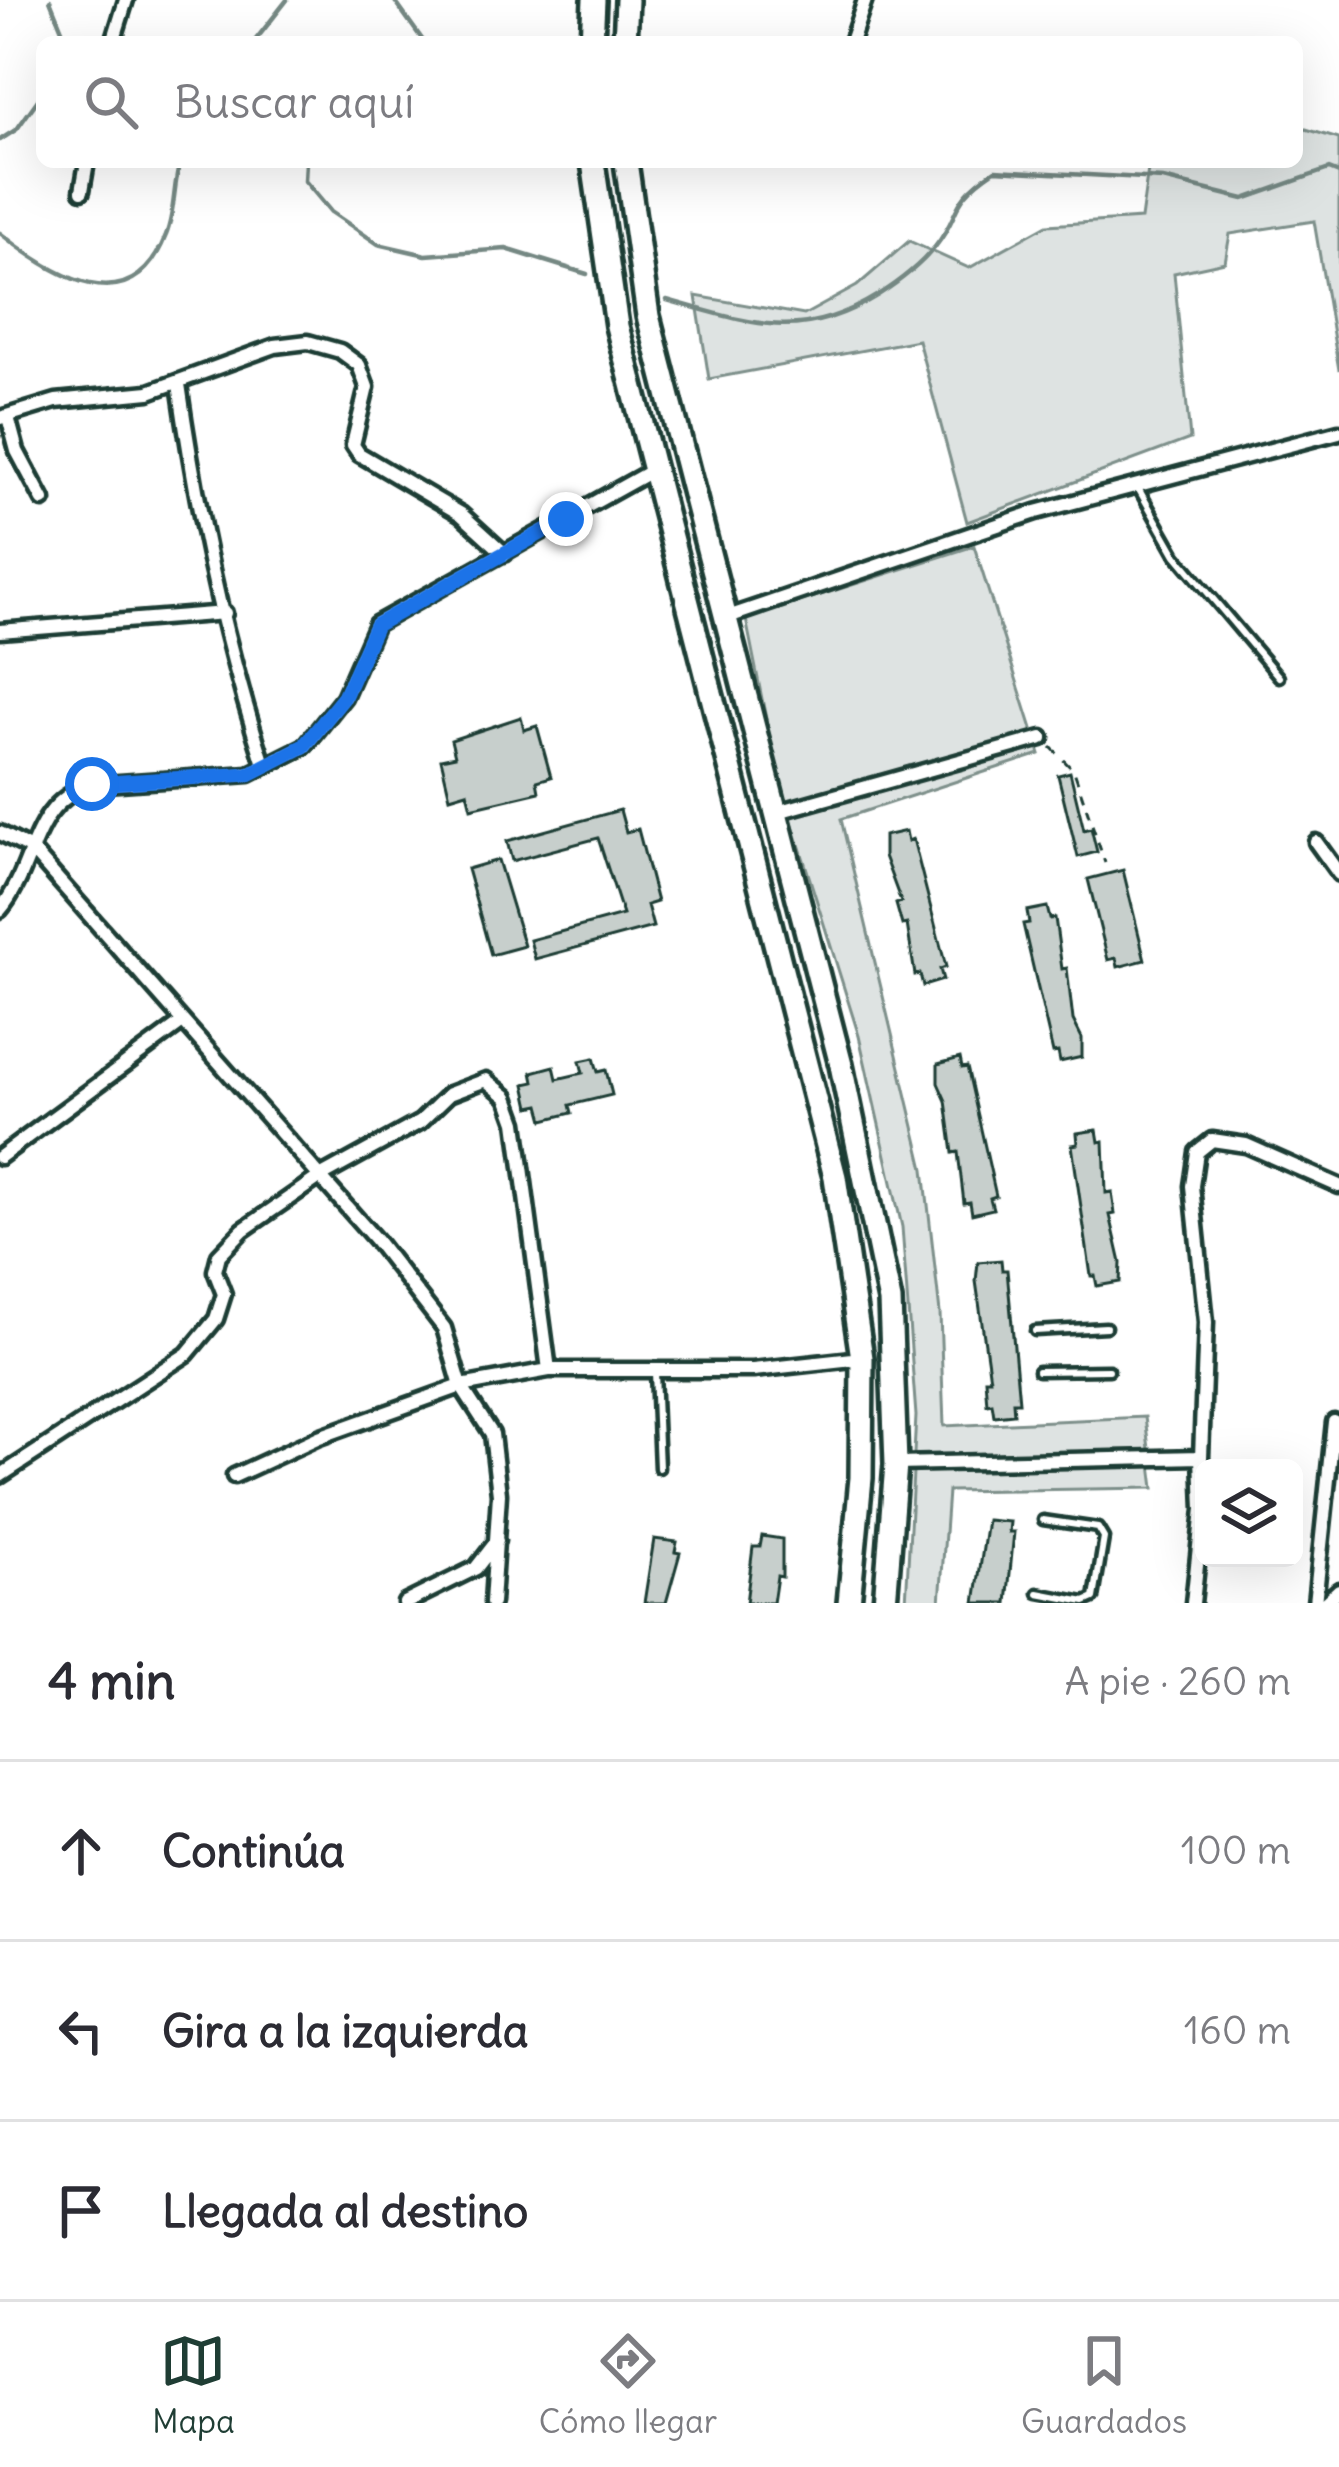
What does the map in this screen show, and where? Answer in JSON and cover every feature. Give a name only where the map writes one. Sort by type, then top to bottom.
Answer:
[{"type":"highway","points":[[592,36],[594,0]]},
{"type":"highway","points":[[625,36],[627,0]]},
{"type":"highway","points":[[593,168],[617,326],[835,1177],[862,1358],[861,1478],[849,1603]]},
{"type":"highway","points":[[627,168],[648,316],[858,1136],[890,1301],[896,1464],[885,1603]]},
{"type":"street","points":[[115,36],[126,0]]},
{"type":"street","points":[[853,36],[865,0]]},
{"type":"street","points":[[82,190],[86,168]]},
{"type":"street","points":[[43,500],[4,418],[56,401],[179,384],[275,346],[308,342],[340,351],[359,365],[367,386],[353,445],[359,454],[461,514],[505,554]]},
{"type":"street","points":[[179,384],[205,540],[240,689],[265,764]]},
{"type":"street","points":[[725,617],[1036,512],[1213,461],[1260,457],[1339,432]]},
{"type":"street","points":[[0,910],[21,885],[48,811],[67,792],[92,784],[249,774],[304,746],[344,697],[376,625],[653,470]]},
{"type":"street","points":[[0,631],[225,613]]},
{"type":"street","points":[[774,813],[1042,738]]},
{"type":"street","points":[[0,833],[31,849],[444,1328],[461,1386],[492,1434],[498,1540],[492,1603]]},
{"type":"street","points":[[1316,842],[1339,874]]},
{"type":"street","points":[[0,1157],[180,1024]]},
{"type":"street","points":[[0,1476],[187,1354],[216,1319],[224,1294],[215,1271],[219,1255],[242,1230],[319,1178],[420,1122],[449,1094],[486,1079],[506,1097],[516,1122],[549,1370]]},
{"type":"street","points":[[1193,1603],[1203,1509],[1206,1322],[1192,1186],[1197,1152],[1212,1140],[1246,1144],[1338,1183]]},
{"type":"street","points":[[234,1476],[319,1438],[461,1386],[549,1370],[753,1370],[862,1358]]},
{"type":"street","points":[[1315,1603],[1334,1422]]},
{"type":"street","points":[[896,1464],[1202,1457]]},
{"type":"street","points":[[405,1603],[476,1568],[498,1540]]},
{"type":"street","points":[[1325,1603],[1339,1590]]},
{"type":"lane","points":[[1136,484],[1176,555],[1279,677]]},
{"type":"lane","points":[[1035,1331],[1106,1327]]},
{"type":"lane","points":[[655,1368],[659,1468]]},
{"type":"lane","points":[[1039,1371],[1109,1370]]},
{"type":"lane","points":[[1038,1593],[1085,1602],[1094,1598],[1104,1538],[1098,1528],[1042,1520]]},
{"type":"path","points":[[1042,738],[1074,771],[1105,863]]},
{"type":"shaded area","points":[[1303,131],[1339,139],[1339,370],[1314,221],[1230,234],[1225,262],[1174,273],[1190,439],[967,522],[918,340],[709,379],[696,296],[804,315],[857,286],[909,241],[969,268],[1047,225],[1141,219],[1148,168],[1303,168]]},
{"type":"shaded area","points":[[974,546],[1040,754],[841,819],[924,1169],[940,1313],[944,1426],[1145,1417],[1154,1488],[948,1491],[940,1603],[906,1603],[916,1416],[902,1227],[859,1036],[777,774],[746,619]]},
{"type":"building","points":[[521,717],[524,730],[537,726],[551,777],[537,781],[539,792],[471,808],[467,792],[450,797],[441,759],[455,756],[451,740]]},
{"type":"building","points":[[1070,772],[1084,830],[1091,828],[1097,852],[1078,857],[1058,775]]},
{"type":"building","points":[[620,810],[626,832],[638,829],[657,902],[647,905],[653,927],[535,959],[530,940],[623,915],[598,838],[512,861],[507,841]]},
{"type":"building","points":[[906,831],[908,841],[913,839],[946,967],[940,969],[943,980],[923,986],[920,974],[915,975],[907,924],[902,925],[896,904],[901,902],[884,856],[884,836]]},
{"type":"building","points":[[498,860],[524,946],[491,955],[467,869]]},
{"type":"building","points":[[1123,870],[1145,960],[1118,967],[1116,958],[1108,960],[1088,879]]},
{"type":"building","points":[[1047,907],[1050,919],[1055,918],[1073,1020],[1082,1038],[1082,1057],[1060,1062],[1058,1052],[1053,1053],[1023,924],[1029,923],[1027,911]]},
{"type":"building","points":[[594,1058],[598,1072],[606,1070],[612,1095],[570,1105],[572,1113],[544,1120],[540,1105],[530,1107],[525,1084],[534,1082],[532,1072],[554,1066],[557,1079],[583,1073],[580,1061]]},
{"type":"building","points":[[960,1058],[962,1068],[967,1067],[996,1196],[990,1198],[993,1209],[972,1214],[970,1202],[964,1203],[958,1152],[953,1153],[946,1101],[938,1083],[938,1064]]},
{"type":"building","points":[[1097,1130],[1099,1142],[1104,1141],[1106,1193],[1112,1192],[1115,1214],[1110,1215],[1121,1263],[1120,1282],[1097,1286],[1091,1276],[1072,1145],[1078,1144],[1077,1133]]},
{"type":"building","points":[[1001,1260],[1002,1270],[1007,1270],[1019,1402],[1013,1402],[1014,1414],[994,1416],[992,1403],[987,1404],[985,1379],[990,1379],[976,1281],[978,1262]]},
{"type":"building","points":[[987,1520],[1010,1522],[1009,1532],[1014,1532],[1007,1603],[975,1603]]},
{"type":"building","points":[[762,1536],[782,1539],[782,1577],[777,1576],[773,1603],[746,1603],[753,1547],[760,1547]]},
{"type":"building","points":[[654,1539],[677,1542],[675,1552],[680,1553],[666,1603],[644,1603]]},
{"type":"waterway","points":[[50,0],[65,36]]},
{"type":"waterway","points":[[259,36],[287,0]]},
{"type":"waterway","points":[[394,0],[420,36]]},
{"type":"waterway","points":[[0,140],[17,129],[36,102]]},
{"type":"waterway","points":[[0,233],[43,264],[90,284],[133,279],[151,263],[166,235],[179,168]]},
{"type":"waterway","points":[[306,168],[305,181],[331,212],[378,244],[426,255],[506,249],[587,274]]},
{"type":"waterway","points":[[667,300],[774,324],[824,320],[850,310],[922,260],[944,235],[962,199],[995,170],[1163,179],[1244,199],[1329,169],[1339,173]]},
{"type":"route","points":[[92,784],[249,774],[304,746],[344,697],[363,644],[376,625],[566,519]]}]
